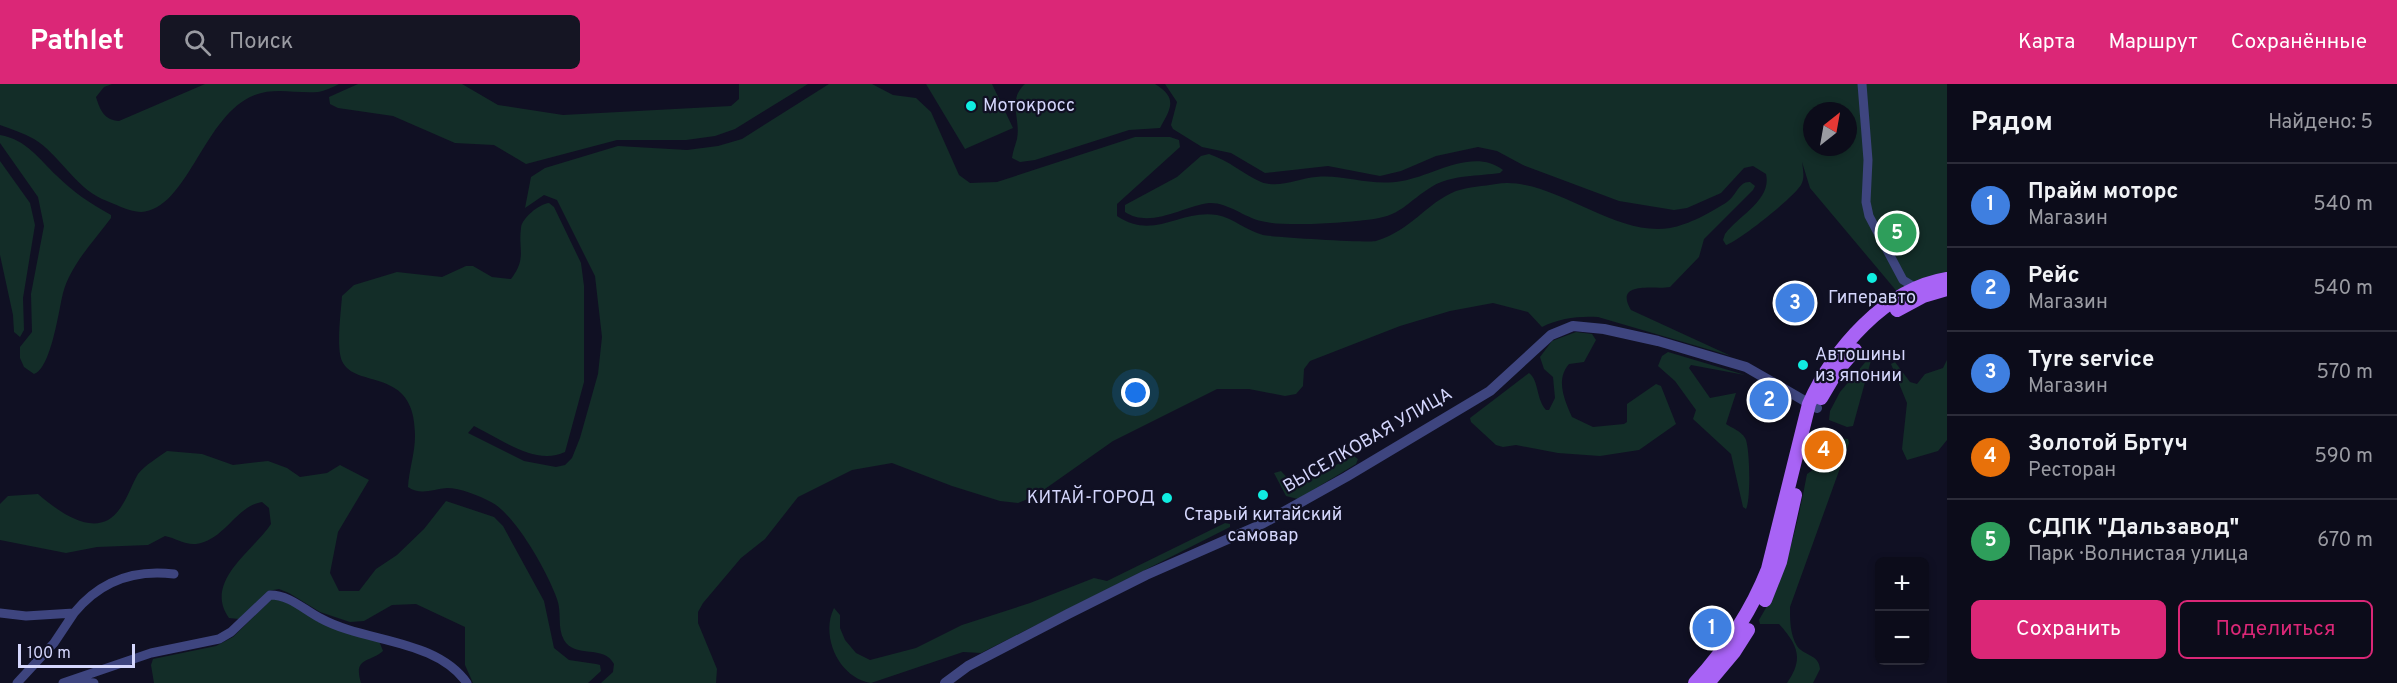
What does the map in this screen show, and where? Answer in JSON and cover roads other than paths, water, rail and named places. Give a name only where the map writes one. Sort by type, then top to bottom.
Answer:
[{"type":"main road","points":[[1695,683],[1728,644],[1760,590],[1768,569],[1813,406],[1826,370],[1875,316],[1895,300],[1916,288],[1947,279]]},
{"type":"main road","points":[[1708,683],[1734,652],[1773,583],[1813,406],[1837,371],[1886,319],[1903,306],[1947,289]]},
{"type":"street","points":[[1862,84],[1868,160],[1866,202],[1869,216],[1900,274],[1906,282],[1916,288]]},
{"type":"street","name":"ВЫСЕЛКОВАЯ УЛИЦА","points":[[945,683],[968,666],[1058,619],[1146,575],[1260,525],[1346,477],[1490,391],[1551,335],[1563,328],[1587,326],[1604,329],[1717,358],[1773,381],[1813,406]]},
{"type":"street","points":[[17,683],[54,643],[74,613],[99,588],[148,571],[174,574]]},
{"type":"street","points":[[68,682],[152,653],[219,639],[231,632],[270,595],[280,595],[320,618],[357,633],[400,643],[432,656],[459,673],[467,683]]},
{"type":"street","points":[[0,613],[26,616],[74,613]]},
{"type":"street","points":[[68,682],[94,683]]},
{"type":"place","name":"Мотокросс","points":[[971,106]]},
{"type":"place","name":"СДПК \"Дальзавод\"","points":[[1897,233]]},
{"type":"place","name":"Гиперавто","points":[[1872,278]]},
{"type":"place","name":"Tyre service","points":[[1795,303]]},
{"type":"place","name":"Автошины из японии","points":[[1803,365]]},
{"type":"place","name":"Рейс","points":[[1769,400]]},
{"type":"place","name":"Золотой Бртуч","points":[[1824,450]]},
{"type":"place","name":"Старый китайский самовар","points":[[1263,495]]},
{"type":"place","name":"КИТАЙ-ГОРОД","points":[[1167,498]]},
{"type":"place","name":"Прайм моторс","points":[[1712,628]]}]
